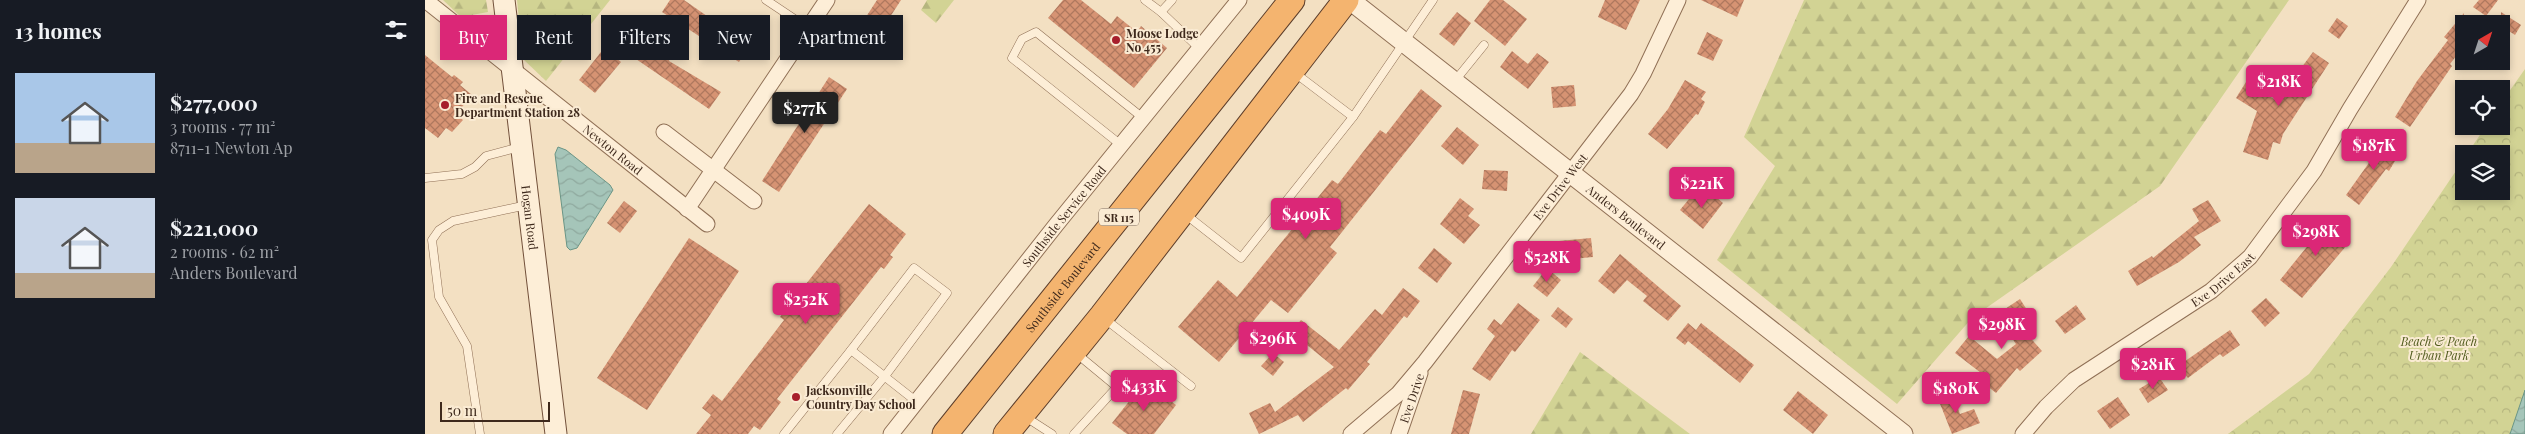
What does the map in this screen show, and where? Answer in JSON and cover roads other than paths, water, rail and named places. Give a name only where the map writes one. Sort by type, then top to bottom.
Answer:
[{"type":"highway","name":"Southside Boulevard","points":[[945,434],[1292,0]]},
{"type":"highway","points":[[1006,434],[1102,316],[1346,0]]},
{"type":"main road","name":"Hogan Road","points":[[504,0],[556,434]]},
{"type":"street","name":"Newton Road","points":[[425,0],[707,224]]},
{"type":"street","points":[[817,15],[827,0]]},
{"type":"street","name":"Southside Service Road","points":[[891,434],[1239,0]]},
{"type":"street","name":"Anders Boulevard","points":[[1350,0],[1903,434]]},
{"type":"street","name":"Eve Drive West","points":[[1425,362],[1631,94],[1643,74],[1678,0]]},
{"type":"street","name":"Eve Drive East","points":[[2023,434],[2073,380],[2211,291],[2250,257],[2314,172],[2350,108],[2418,0]]},
{"type":"street","points":[[687,209],[787,60]]},
{"type":"street","points":[[664,132],[714,168],[754,201]]},
{"type":"street","points":[[1351,434],[1398,394],[1425,362]]},
{"type":"street","name":"Eve Drive","points":[[1399,434],[1425,362]]},
{"type":"lane","points":[[766,0],[788,15]]},
{"type":"lane","points":[[1145,0],[1161,12],[1199,48]]},
{"type":"lane","points":[[1161,12],[1172,0]]},
{"type":"lane","points":[[1183,212],[1241,258],[1353,117],[1433,0]]},
{"type":"lane","points":[[1121,145],[1012,58],[1022,39],[1036,32],[1143,118]]},
{"type":"lane","points":[[1454,82],[1484,45]]},
{"type":"lane","points":[[1292,70],[1353,117]]},
{"type":"lane","points":[[425,178],[462,174],[475,167],[486,156],[522,146]]},
{"type":"lane","points":[[480,434],[467,346],[439,297],[432,240],[439,230],[453,221],[529,205]]},
{"type":"lane","points":[[784,434],[914,268],[947,293],[885,376],[837,434]]},
{"type":"lane","points":[[1102,316],[1191,386]]},
{"type":"lane","points":[[851,350],[917,402]]},
{"type":"lane","points":[[1073,351],[1117,387],[1074,434]]},
{"type":"lane","points":[[1021,415],[1052,434]]},
{"type":"water","points":[[558,147],[566,150],[610,185],[613,190],[577,248],[570,250],[567,247],[555,154]]},
{"type":"water","points":[[2525,390],[2525,434],[2510,434]]},
{"type":"place","name":"Moose Lodge No 455","points":[[1116,40]]},
{"type":"place","name":"Fire and Rescue Department Station 28","points":[[445,105]]},
{"type":"place","name":"Jacksonville Country Day School","points":[[796,397]]},
{"type":"park label","name":"Beach & Peach Urban Park","points":[[2439,348]]}]
